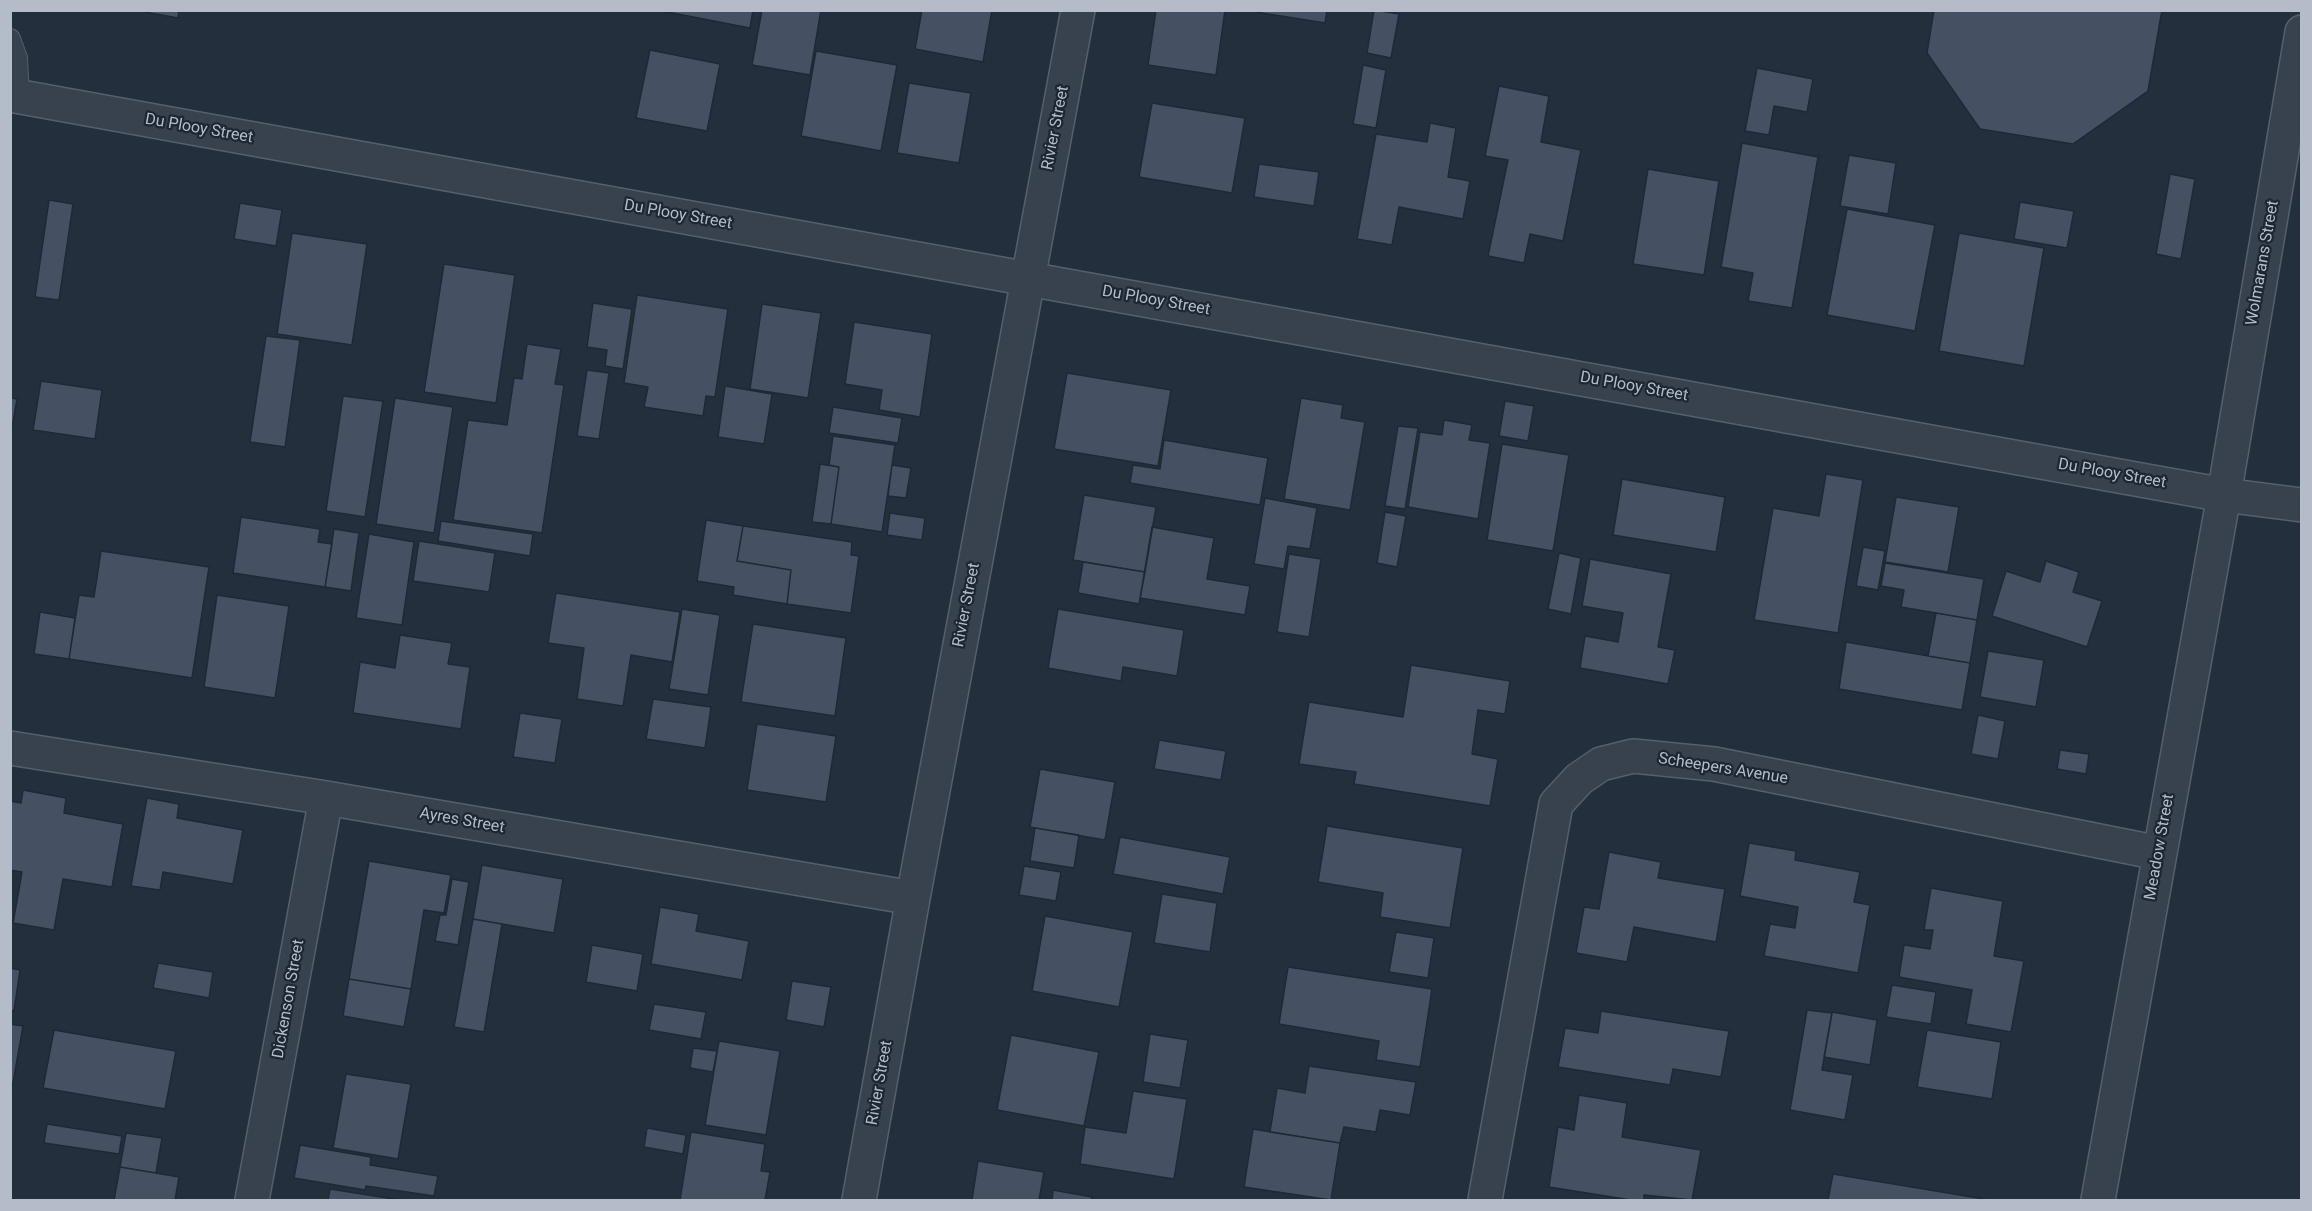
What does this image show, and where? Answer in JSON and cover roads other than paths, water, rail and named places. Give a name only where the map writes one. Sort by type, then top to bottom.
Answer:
[{"type":"street","name":"Rivier Street","points":[[859,1200],[1078,10]]},
{"type":"street","name":"Wolmarans Street","points":[[2224,495],[2301,32]]},
{"type":"street","name":"Du Plooy Street","points":[[15,96],[2224,495],[2301,505]]},
{"type":"street","name":"Meadow Street","points":[[2098,1200],[2224,495]]},
{"type":"street","name":"Ayres Street","points":[[10,748],[326,798],[913,898]]},
{"type":"street","name":"Scheepers Avenue","points":[[1485,1200],[1556,804],[1579,779],[1601,764],[1633,756],[1714,764],[2159,853]]},
{"type":"street","name":"Dickenson Street","points":[[252,1200],[326,798]]},
{"type":"lane","points":[[10,39],[17,58],[15,96]]}]
